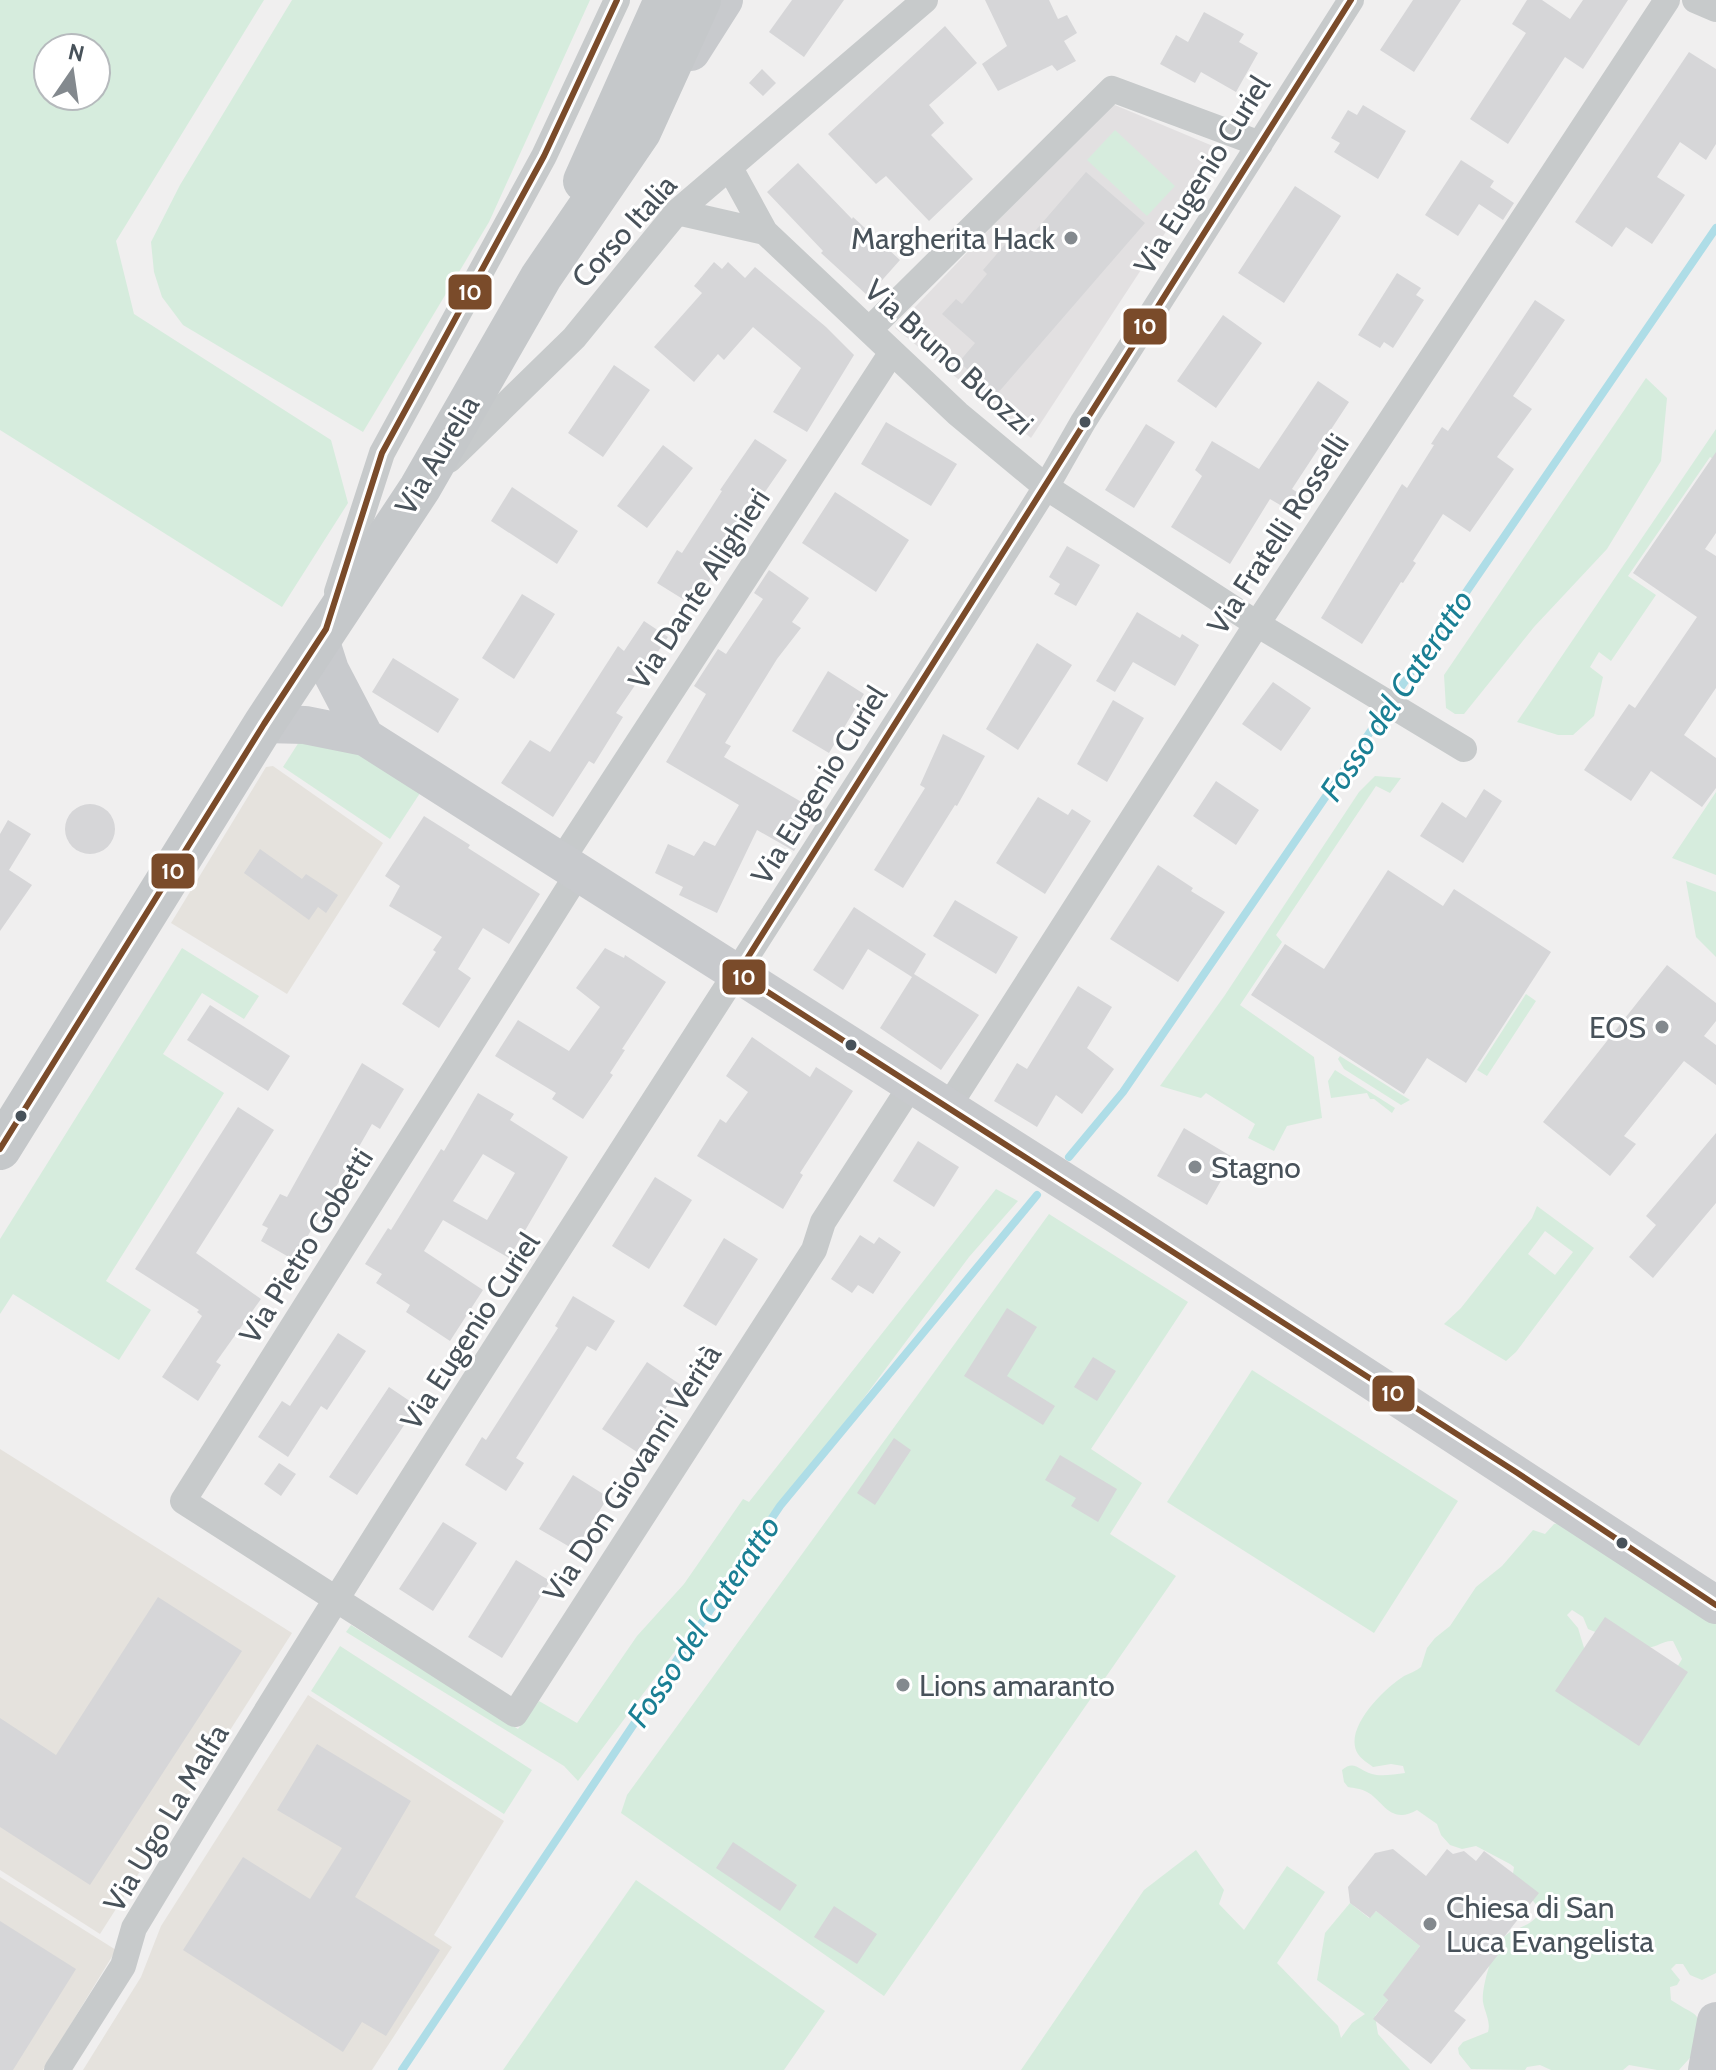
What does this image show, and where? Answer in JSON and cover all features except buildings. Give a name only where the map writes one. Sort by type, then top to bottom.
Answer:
[{"type":"main road","name":"Via Aurelia","points":[[541,277],[665,0]]},
{"type":"main road","name":"Via Aurelia","points":[[0,1149],[264,724],[420,488],[541,277],[640,132],[700,0]]},
{"type":"street","points":[[365,737],[330,670],[323,634],[382,453],[544,156],[617,0]]},
{"type":"street","points":[[640,132],[724,0]]},
{"type":"street","name":"Corso Italia","points":[[420,488],[574,338],[677,212],[925,0]]},
{"type":"street","name":"Via Eugenio Curiel","points":[[335,1601],[738,973],[1351,0]]},
{"type":"street","name":"Via Fratelli Rosselli","points":[[948,1107],[1257,624],[1667,0]]},
{"type":"street","points":[[1695,0],[1716,9]]},
{"type":"street","points":[[869,330],[1112,89],[1260,144]]},
{"type":"street","name":"Via Bruno Buozzi","points":[[730,168],[765,232],[958,414],[1046,487],[1257,624],[1464,749]]},
{"type":"street","points":[[677,212],[765,232]]},
{"type":"street","name":"Via Dante Alighieri","points":[[570,866],[892,352]]},
{"type":"street","points":[[264,724],[305,725],[365,737],[948,1107],[1516,1472],[1716,1605]]},
{"type":"street","name":"Via Pietro Gobetti","points":[[335,1601],[183,1501],[570,866]]},
{"type":"street","name":"Via Don Giovanni Verità","points":[[335,1601],[515,1714],[814,1250],[823,1222],[912,1084]]},
{"type":"street","name":"Via Ugo La Malfa","points":[[57,2070],[123,1966],[134,1928],[335,1601]]},
{"type":"shaded area","name":"Margherita Hack","points":[[1110,103],[1220,149],[1031,438],[895,328]]},
{"type":"shaded area","points":[[273,766],[383,843],[287,994],[171,923],[266,767]]},
{"type":"shaded area","points":[[0,1449],[292,1633],[100,1934],[0,1870]]},
{"type":"shaded area","points":[[308,1695],[504,1821],[434,1935],[452,1947],[372,2070],[83,2070],[141,1977],[161,1926]]},
{"type":"shaded area","points":[[0,1877],[116,1950],[43,2070],[0,2070]]},
{"type":"green space","points":[[0,0],[264,0],[116,241],[134,314],[331,440],[348,503],[282,607],[0,430]]},
{"type":"green space","points":[[292,0],[590,0],[489,222],[363,432],[183,325],[162,297],[154,272],[151,242],[180,185]]},
{"type":"green space","points":[[1115,130],[1175,186],[1147,216],[1087,160]]},
{"type":"green space","points":[[1646,378],[1667,398],[1661,461],[1607,549],[1534,627],[1464,714],[1455,714],[1446,708],[1444,675]]},
{"type":"green space","points":[[1716,429],[1716,461],[1710,457],[1628,576],[1656,595],[1611,661],[1599,652],[1590,667],[1603,677],[1594,716],[1573,735],[1558,735],[1517,722]]},
{"type":"green space","points":[[334,741],[422,790],[390,839],[283,767],[299,742]]},
{"type":"green space","points":[[1375,776],[1401,778],[1390,793],[1376,786],[1276,935],[1282,942],[1240,1005],[1314,1057],[1322,1118],[1287,1126],[1274,1151],[1248,1138],[1255,1124],[1206,1093],[1201,1098],[1160,1086],[1225,995],[1359,792]]},
{"type":"green space","points":[[1716,792],[1716,875],[1672,858]]},
{"type":"green space","points":[[1686,881],[1716,892],[1716,957],[1696,937]]},
{"type":"green space","points":[[182,948],[259,996],[244,1019],[202,993],[163,1054],[224,1093],[106,1281],[151,1310],[119,1360],[13,1294],[0,1314],[0,1239]]},
{"type":"green space","points":[[1526,994],[1536,1001],[1487,1076],[1477,1070]]},
{"type":"green space","points":[[1340,1056],[1410,1100],[1401,1105],[1344,1069],[1338,1059]]},
{"type":"green space","points":[[1335,1070],[1395,1108],[1392,1113],[1370,1099],[1367,1093],[1331,1098],[1328,1081]]},
{"type":"green space","points":[[996,1189],[1018,1201],[969,1257],[578,1781],[564,1766],[346,1632],[351,1625],[518,1729],[539,1701],[577,1723],[637,1636],[684,1584],[743,1499],[749,1502]]},
{"type":"green space","points":[[1537,1206],[1594,1248],[1506,1361],[1444,1324],[1461,1308],[1532,1218]],"holes":[[[1545,1231],[1573,1252],[1555,1275],[1528,1254]]]},
{"type":"green space","name":"Lions amaranto","points":[[1049,1214],[1188,1302],[1091,1449],[1142,1483],[1110,1534],[1176,1576],[884,1996],[621,1813],[627,1795]]},
{"type":"green space","points":[[1252,1370],[1458,1501],[1374,1633],[1167,1502]]},
{"type":"green space","points":[[1574,1520],[1716,1609],[1716,1973],[1702,1980],[1690,1975],[1683,1964],[1676,1964],[1671,1969],[1680,1980],[1670,1987],[1671,2000],[1694,2014],[1698,2021],[1697,2050],[1679,2070],[1629,2065],[1623,2070],[1551,2070],[1540,2065],[1525,2070],[1471,2069],[1458,2048],[1463,2042],[1488,2032],[1483,1996],[1492,1958],[1504,1937],[1535,1918],[1540,1913],[1538,1908],[1512,1880],[1514,1867],[1510,1864],[1476,1846],[1462,1849],[1450,1845],[1437,1824],[1417,1810],[1400,1815],[1393,1813],[1372,1795],[1348,1787],[1344,1782],[1342,1770],[1350,1766],[1376,1775],[1405,1773],[1403,1766],[1373,1767],[1359,1756],[1355,1744],[1361,1721],[1387,1690],[1421,1667],[1427,1648],[1450,1626],[1476,1587],[1502,1566],[1533,1530],[1545,1534],[1554,1524]],"holes":[[[1572,1610],[1583,1617],[1588,1629],[1633,1645],[1651,1647],[1673,1641],[1682,1659],[1676,1669],[1585,1651],[1578,1628],[1567,1615]]]},
{"type":"green space","points":[[340,1646],[532,1770],[504,1814],[311,1691]]},
{"type":"green space","points":[[1196,1850],[1224,1890],[1219,1904],[1244,1930],[1287,1866],[1325,1892],[1277,1963],[1338,2026],[1341,2038],[1352,2023],[1365,2014],[1317,1980],[1325,1933],[1350,1903],[1369,1918],[1376,1911],[1420,1946],[1384,1995],[1388,2000],[1375,2016],[1378,2034],[1410,2070],[1021,2070],[1144,1890]]},
{"type":"green space","points":[[636,1880],[825,2011],[784,2070],[503,2070]]},
{"type":"waterway","name":"Fosso del Cateratto","points":[[1069,1157],[1123,1092],[1716,228]]},
{"type":"waterway","name":"Fosso del Cateratto","points":[[402,2070],[780,1506],[1037,1195]]},
{"type":"transit line","name":"10","points":[[0,1149],[326,629],[382,453],[544,156],[617,0]]},
{"type":"transit line","name":"10","points":[[1351,0],[738,973],[1516,1472],[1716,1605]]},
{"type":"place","name":"Margherita Hack","points":[[1071,238]]},
{"type":"place","name":"EOS","points":[[1662,1027]]},
{"type":"place","name":"Stagno","points":[[1195,1167]]},
{"type":"place","name":"Lions amaranto","points":[[903,1685]]},
{"type":"place","name":"Chiesa di San Luca Evangelista","points":[[1430,1924]]}]
